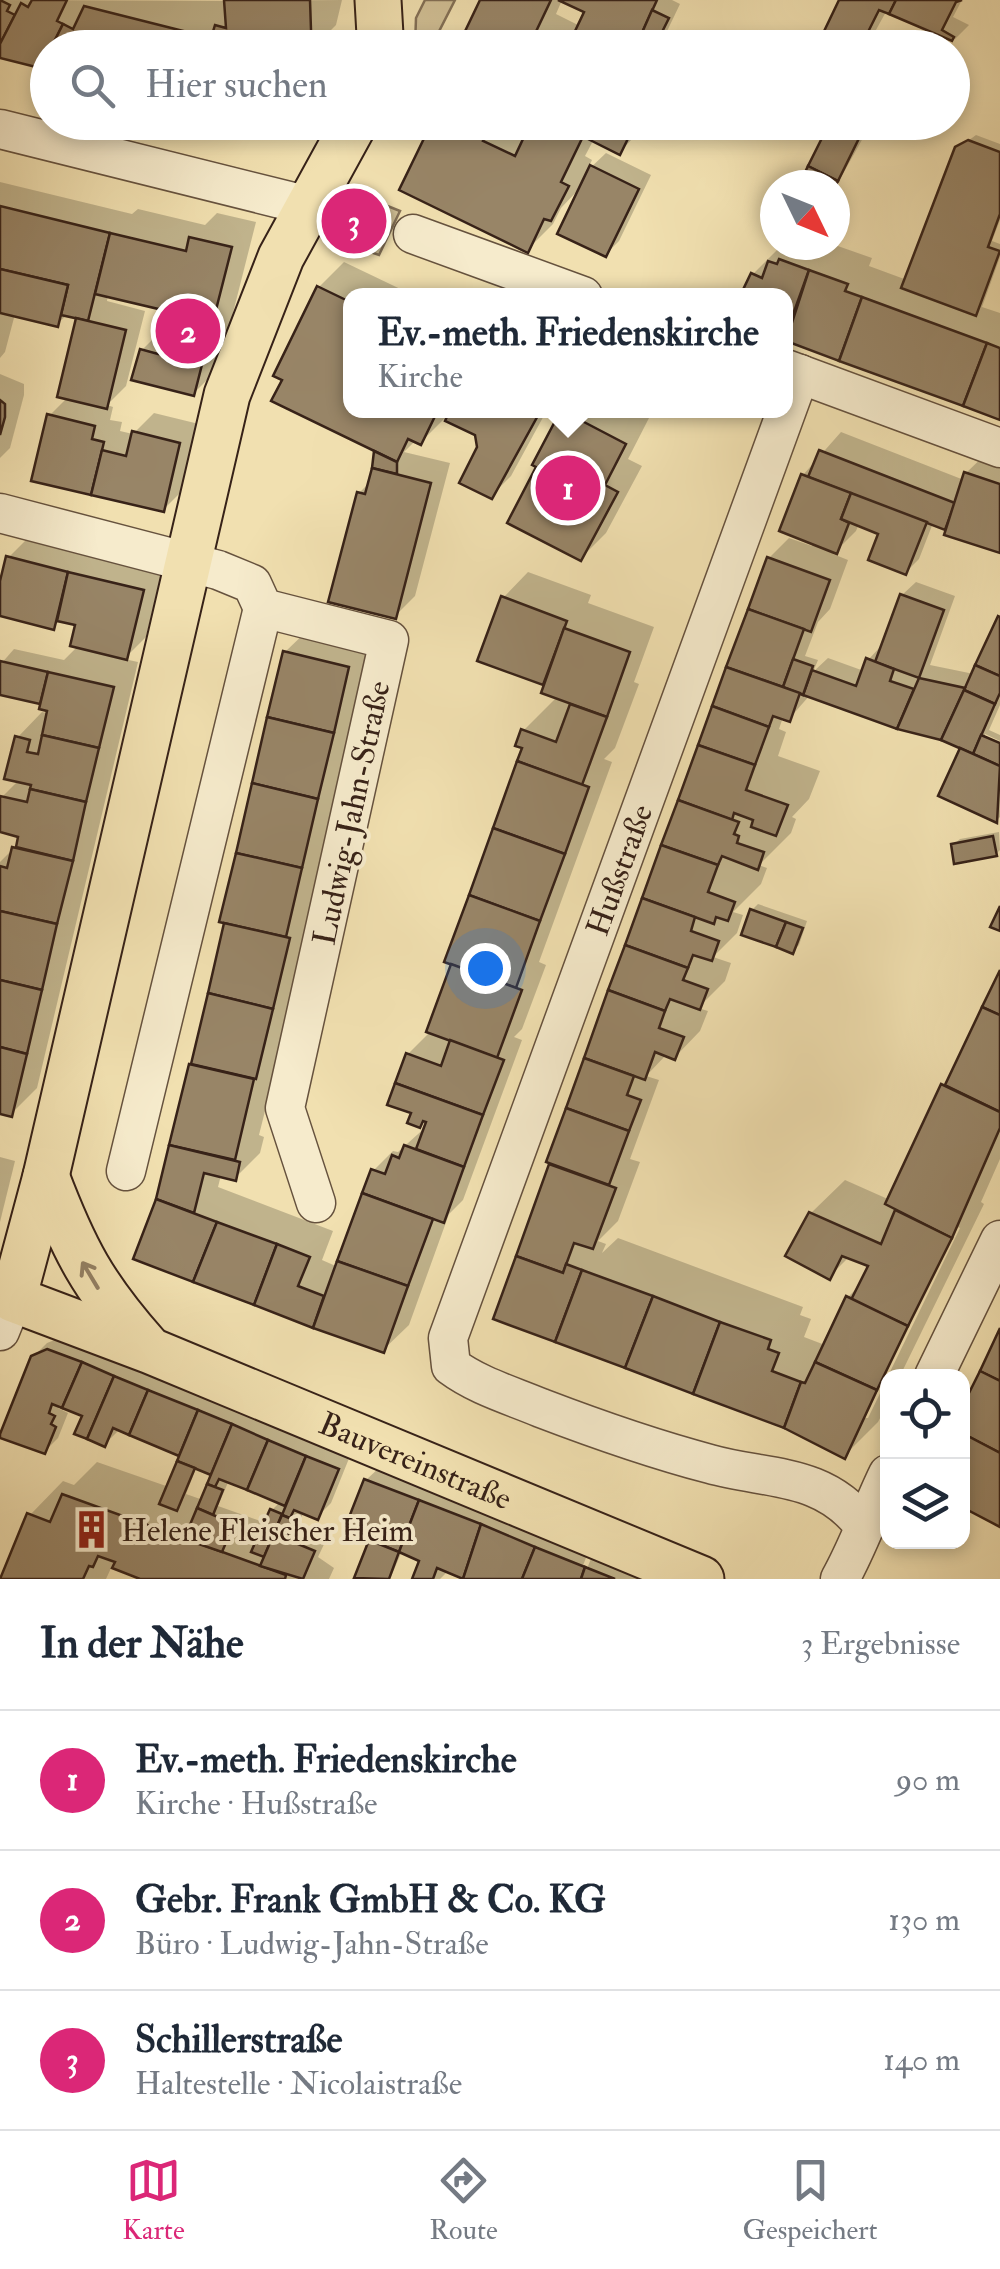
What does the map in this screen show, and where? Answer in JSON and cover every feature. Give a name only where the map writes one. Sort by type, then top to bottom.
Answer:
[{"type":"main road","points":[[378,0],[380,30]]},
{"type":"main road","points":[[4,1308],[46,1176],[227,395],[281,257],[345,140]]},
{"type":"main road","name":"Bauvereinstraße","points":[[46,1176],[70,1240],[88,1274],[151,1351]]},
{"type":"main road","name":"Bauvereinstraße","points":[[4,1308],[151,1351],[689,1576]]},
{"type":"street","points":[[0,129],[30,136]]},
{"type":"street","points":[[44,140],[309,206]]},
{"type":"street","points":[[413,234],[561,288]]},
{"type":"street","points":[[793,372],[1000,448]]},
{"type":"street","name":"Hußstraße","points":[[777,418],[448,1338],[450,1366],[471,1380],[580,1422],[714,1466],[792,1478],[839,1500],[863,1525]]},
{"type":"street","points":[[0,514],[188,560],[252,584],[263,608],[126,1171]]},
{"type":"street","name":"Ludwig-Jahn-Straße","points":[[263,608],[390,640],[285,1108],[316,1203]]},
{"type":"street","points":[[937,1369],[1000,1240]]},
{"type":"street","points":[[840,1579],[880,1490]]},
{"type":"shaded area","points":[[425,0],[455,0],[440,30],[416,30],[416,18]]},
{"type":"shaded area","points":[[380,203],[400,211],[379,255],[347,244],[369,209]]},
{"type":"building","points":[[0,0],[10,5],[7,11],[15,15],[0,44]]},
{"type":"building","points":[[32,0],[67,0],[57,21],[63,24],[60,30],[30,30],[30,66],[0,58],[0,44],[21,3],[28,7]]},
{"type":"building","points":[[224,0],[310,0],[311,30],[213,30],[215,25],[226,28]]},
{"type":"building","points":[[480,0],[551,0],[537,30],[466,30]]},
{"type":"building","points":[[558,0],[657,0],[643,30],[576,30],[584,12]]},
{"type":"building","points":[[839,0],[896,0],[889,14],[879,10],[869,30],[825,30]]},
{"type":"building","points":[[896,0],[962,0],[956,2],[942,30],[926,30],[889,14]]},
{"type":"building","points":[[84,6],[179,30],[60,30],[63,24],[73,29]]},
{"type":"building","points":[[652,10],[669,18],[663,30],[643,30]]},
{"type":"building","points":[[423,140],[483,140],[515,156],[523,140],[581,140],[561,182],[569,186],[551,221],[544,219],[528,253],[399,190]]},
{"type":"building","points":[[590,140],[627,140],[620,155]]},
{"type":"building","points":[[821,140],[858,140],[843,170],[816,170],[808,166]]},
{"type":"building","points":[[968,140],[1000,152],[1000,214],[988,247],[1000,251],[976,316],[901,288],[955,147]]},
{"type":"building","points":[[590,165],[639,189],[606,257],[557,234]]},
{"type":"building","points":[[0,206],[110,233],[88,321],[61,315],[68,285],[0,269]]},
{"type":"building","points":[[110,233],[186,251],[189,237],[232,247],[194,396],[131,380],[140,349],[158,354],[171,312],[95,294]]},
{"type":"building","points":[[782,260],[809,270],[793,315],[793,288],[744,288],[751,273],[762,278],[768,261],[777,264]]},
{"type":"building","points":[[0,269],[68,285],[58,327],[0,313]]},
{"type":"building","points":[[809,270],[848,284],[845,291],[862,297],[839,361],[793,344],[793,319]]},
{"type":"building","points":[[317,286],[343,299],[343,418],[434,418],[421,445],[408,439],[397,462],[271,401],[282,380],[273,376]]},
{"type":"building","points":[[862,297],[987,343],[963,406],[839,361]]},
{"type":"building","points":[[76,318],[126,330],[107,409],[57,397]]},
{"type":"building","points":[[987,343],[1000,348],[1000,420],[963,406]]},
{"type":"building","points":[[0,400],[5,404],[5,417],[0,435]]},
{"type":"building","points":[[47,414],[95,426],[92,439],[104,442],[91,495],[31,481]]},
{"type":"building","points":[[537,418],[492,499],[459,483],[477,447],[475,435],[445,421]]},
{"type":"building","points":[[557,418],[576,418],[626,444],[605,485],[618,492],[581,561],[507,523],[536,467],[532,465]]},
{"type":"building","points":[[132,431],[180,443],[164,512],[91,495],[102,450],[126,456]]},
{"type":"building","points":[[819,450],[955,503],[945,530],[808,477]]},
{"type":"building","points":[[374,451],[397,462],[397,474],[372,468]]},
{"type":"building","points":[[372,468],[431,483],[396,619],[328,602],[357,492],[365,494]]},
{"type":"building","points":[[964,472],[1000,484],[1000,553],[944,535]]},
{"type":"building","points":[[801,474],[851,493],[841,519],[849,523],[837,554],[779,531]]},
{"type":"building","points":[[851,493],[927,522],[906,575],[868,560],[878,534],[841,519]]},
{"type":"building","points":[[6,556],[68,572],[54,630],[0,616],[0,581]]},
{"type":"building","points":[[767,557],[830,580],[811,632],[748,609]]},
{"type":"building","points":[[68,572],[144,590],[127,660],[70,646],[75,625],[57,621]]},
{"type":"building","points":[[900,594],[944,610],[919,678],[875,662]]},
{"type":"building","points":[[501,596],[567,621],[543,685],[477,661]]},
{"type":"building","points":[[748,609],[804,629],[783,687],[726,667]]},
{"type":"building","points":[[1000,617],[1000,676],[975,665]]},
{"type":"building","points":[[564,628],[630,652],[607,717],[541,693]]},
{"type":"building","points":[[283,651],[349,667],[334,733],[267,717]]},
{"type":"building","points":[[866,658],[894,669],[890,681],[914,689],[897,729],[803,695],[812,670],[856,686]]},
{"type":"building","points":[[793,659],[813,666],[803,695],[783,687]]},
{"type":"building","points":[[0,661],[48,672],[40,704],[0,695]]},
{"type":"building","points":[[975,665],[1000,676],[995,704],[964,690]]},
{"type":"building","points":[[726,667],[800,693],[790,722],[773,716],[769,727],[712,706]]},
{"type":"building","points":[[48,672],[114,687],[99,748],[42,735],[47,711],[39,709]]},
{"type":"building","points":[[919,678],[965,688],[941,740],[897,729]]},
{"type":"building","points":[[964,690],[995,704],[973,754],[941,740]]},
{"type":"building","points":[[570,704],[607,717],[582,785],[517,761],[522,748],[515,746],[521,729],[556,742]]},
{"type":"building","points":[[712,706],[769,727],[755,765],[698,745]]},
{"type":"building","points":[[267,717],[334,733],[318,799],[252,783]]},
{"type":"building","points":[[42,735],[99,748],[86,802],[4,779],[15,736],[30,740],[27,752],[38,754]]},
{"type":"building","points":[[981,735],[1000,743],[1000,766],[973,754]]},
{"type":"building","points":[[698,745],[755,765],[746,790],[788,805],[776,836],[751,827],[753,820],[734,813],[732,820],[678,800]]},
{"type":"building","points":[[960,748],[1000,766],[997,823],[938,796]]},
{"type":"building","points":[[517,761],[589,787],[565,854],[493,828]]},
{"type":"building","points":[[252,783],[318,799],[302,868],[236,853]]},
{"type":"building","points":[[30,789],[86,802],[73,861],[16,847],[18,837],[0,832],[0,796],[27,802]]},
{"type":"building","points":[[678,800],[739,822],[734,834],[739,836],[737,843],[764,852],[758,870],[722,856],[718,865],[661,845]]},
{"type":"building","points":[[493,828],[565,854],[540,921],[469,895]]},
{"type":"building","points":[[993,836],[997,856],[954,864],[951,844]]},
{"type":"building","points":[[661,845],[718,865],[708,892],[735,902],[728,921],[716,917],[714,924],[642,898]]},
{"type":"building","points":[[12,847],[73,861],[57,924],[0,911],[0,866],[7,868]]},
{"type":"building","points":[[236,853],[302,868],[286,937],[219,922]]},
{"type":"building","points":[[469,895],[540,921],[516,988],[444,962]]},
{"type":"building","points":[[642,898],[695,917],[691,931],[719,941],[712,961],[693,955],[688,968],[625,945]]},
{"type":"building","points":[[1000,906],[1000,931],[990,927]]},
{"type":"building","points":[[750,909],[786,922],[776,947],[741,935]]},
{"type":"building","points":[[0,911],[57,924],[42,990],[0,980]]},
{"type":"building","points":[[786,922],[803,928],[793,954],[776,947]]},
{"type":"building","points":[[224,923],[290,938],[273,1009],[208,993]]},
{"type":"building","points":[[625,945],[688,968],[683,980],[708,989],[700,1010],[670,999],[665,1011],[608,990]]},
{"type":"building","points":[[451,964],[522,990],[497,1058],[426,1032]]},
{"type":"building","points":[[1000,970],[1000,1015],[982,1007]]},
{"type":"building","points":[[0,980],[42,990],[27,1054],[0,1047]]},
{"type":"building","points":[[608,990],[665,1011],[659,1028],[684,1037],[675,1060],[655,1052],[645,1080],[584,1058]]},
{"type":"building","points":[[208,993],[273,1009],[256,1079],[191,1064]]},
{"type":"building","points":[[982,1007],[1000,1015],[1000,1112],[945,1085]]},
{"type":"building","points":[[450,1040],[504,1060],[483,1115],[395,1083],[406,1053],[441,1066]]},
{"type":"building","points":[[0,1047],[27,1054],[12,1117],[0,1114]]},
{"type":"building","points":[[584,1058],[634,1076],[627,1095],[641,1100],[629,1131],[566,1108]]},
{"type":"building","points":[[189,1064],[254,1079],[235,1160],[169,1145]]},
{"type":"building","points":[[395,1083],[483,1115],[464,1167],[416,1149],[426,1122],[420,1128],[407,1123],[411,1113],[387,1105]]},
{"type":"building","points":[[941,1084],[1000,1112],[1000,1128],[952,1238],[885,1204]]},
{"type":"building","points":[[566,1108],[629,1131],[609,1185],[546,1162]]},
{"type":"building","points":[[169,1145],[240,1162],[236,1181],[204,1173],[194,1213],[156,1199]]},
{"type":"building","points":[[404,1145],[464,1167],[444,1223],[362,1193],[371,1169],[385,1174],[392,1155],[399,1158]]},
{"type":"building","points":[[549,1164],[616,1188],[593,1249],[574,1243],[563,1273],[516,1256]]},
{"type":"building","points":[[362,1193],[433,1219],[408,1286],[337,1261]]},
{"type":"building","points":[[156,1199],[217,1222],[193,1282],[133,1259]]},
{"type":"building","points":[[895,1210],[952,1238],[908,1326],[851,1300],[868,1266],[842,1256],[830,1280],[785,1256],[809,1212],[881,1244]]},
{"type":"building","points":[[217,1222],[277,1244],[254,1305],[193,1282]]},
{"type":"building","points":[[277,1244],[310,1257],[298,1286],[324,1296],[313,1328],[254,1305]]},
{"type":"building","points":[[516,1256],[563,1273],[566,1264],[582,1270],[555,1342],[493,1319]]},
{"type":"building","points":[[337,1261],[408,1286],[384,1353],[313,1328]]},
{"type":"building","points":[[582,1270],[653,1296],[625,1368],[555,1342]]},
{"type":"building","points":[[653,1296],[720,1322],[693,1394],[625,1368]]},
{"type":"building","points":[[846,1296],[908,1326],[887,1369],[880,1369],[877,1390],[815,1362]]},
{"type":"building","points":[[720,1322],[771,1340],[768,1349],[779,1353],[772,1371],[801,1382],[784,1428],[693,1394]]},
{"type":"building","points":[[1000,1328],[1000,1381],[980,1371]]},
{"type":"building","points":[[47,1349],[82,1362],[62,1408],[52,1404],[49,1413],[55,1416],[51,1424],[56,1427],[45,1454],[0,1438],[0,1434],[31,1356]]},
{"type":"building","points":[[82,1362],[114,1376],[87,1439],[74,1434],[82,1416],[62,1408]]},
{"type":"building","points":[[815,1362],[877,1390],[845,1459],[784,1428],[801,1382],[805,1383]]},
{"type":"building","points":[[980,1371],[1000,1381],[1000,1453],[970,1437],[970,1391]]},
{"type":"building","points":[[114,1376],[148,1390],[129,1435],[113,1428],[105,1447],[87,1439]]},
{"type":"building","points":[[148,1390],[198,1410],[179,1456],[129,1435]]},
{"type":"building","points":[[198,1410],[232,1424],[211,1475],[177,1461]]},
{"type":"building","points":[[232,1424],[268,1440],[247,1490],[219,1479],[215,1487],[207,1484]]},
{"type":"building","points":[[970,1437],[1000,1453],[1000,1527],[970,1511]]},
{"type":"building","points":[[268,1440],[306,1456],[285,1506],[247,1490]]},
{"type":"building","points":[[306,1456],[339,1469],[318,1520],[294,1510],[290,1518],[282,1515]]},
{"type":"building","points":[[177,1461],[195,1468],[177,1511],[159,1504]]},
{"type":"building","points":[[364,1479],[419,1500],[399,1552],[344,1530]]},
{"type":"building","points":[[207,1484],[223,1490],[213,1515],[197,1508]]},
{"type":"building","name":"Helene Fleischer Heim","points":[[62,1494],[286,1575],[285,1579],[140,1579],[112,1568],[115,1562],[98,1556],[83,1579],[0,1579],[27,1513],[50,1522]]},
{"type":"building","points":[[419,1500],[481,1524],[463,1579],[437,1568],[433,1579],[412,1579],[419,1561],[399,1552]]},
{"type":"building","points":[[197,1508],[234,1524],[222,1552],[184,1539]]},
{"type":"building","points":[[270,1509],[282,1514],[264,1557],[251,1552]]},
{"type":"building","points":[[282,1515],[294,1520],[286,1539],[315,1551],[303,1579],[260,1566]]},
{"type":"building","points":[[481,1524],[535,1547],[522,1579],[463,1579]]},
{"type":"building","points":[[369,1540],[399,1552],[389,1579],[354,1578]]},
{"type":"building","points":[[535,1547],[585,1567],[581,1579],[522,1579]]},
{"type":"building","points":[[585,1567],[615,1579],[581,1579]]},
{"type":"place","name":"Schillerstraße","points":[[354,221]]},
{"type":"place","name":"Gebr. Frank GmbH & Co. KG","points":[[188,331]]},
{"type":"place","name":"Ev.-meth. Friedenskirche","points":[[568,488]]},
{"type":"place","name":"Helene Fleischer Heim","points":[[91,1530]]}]
